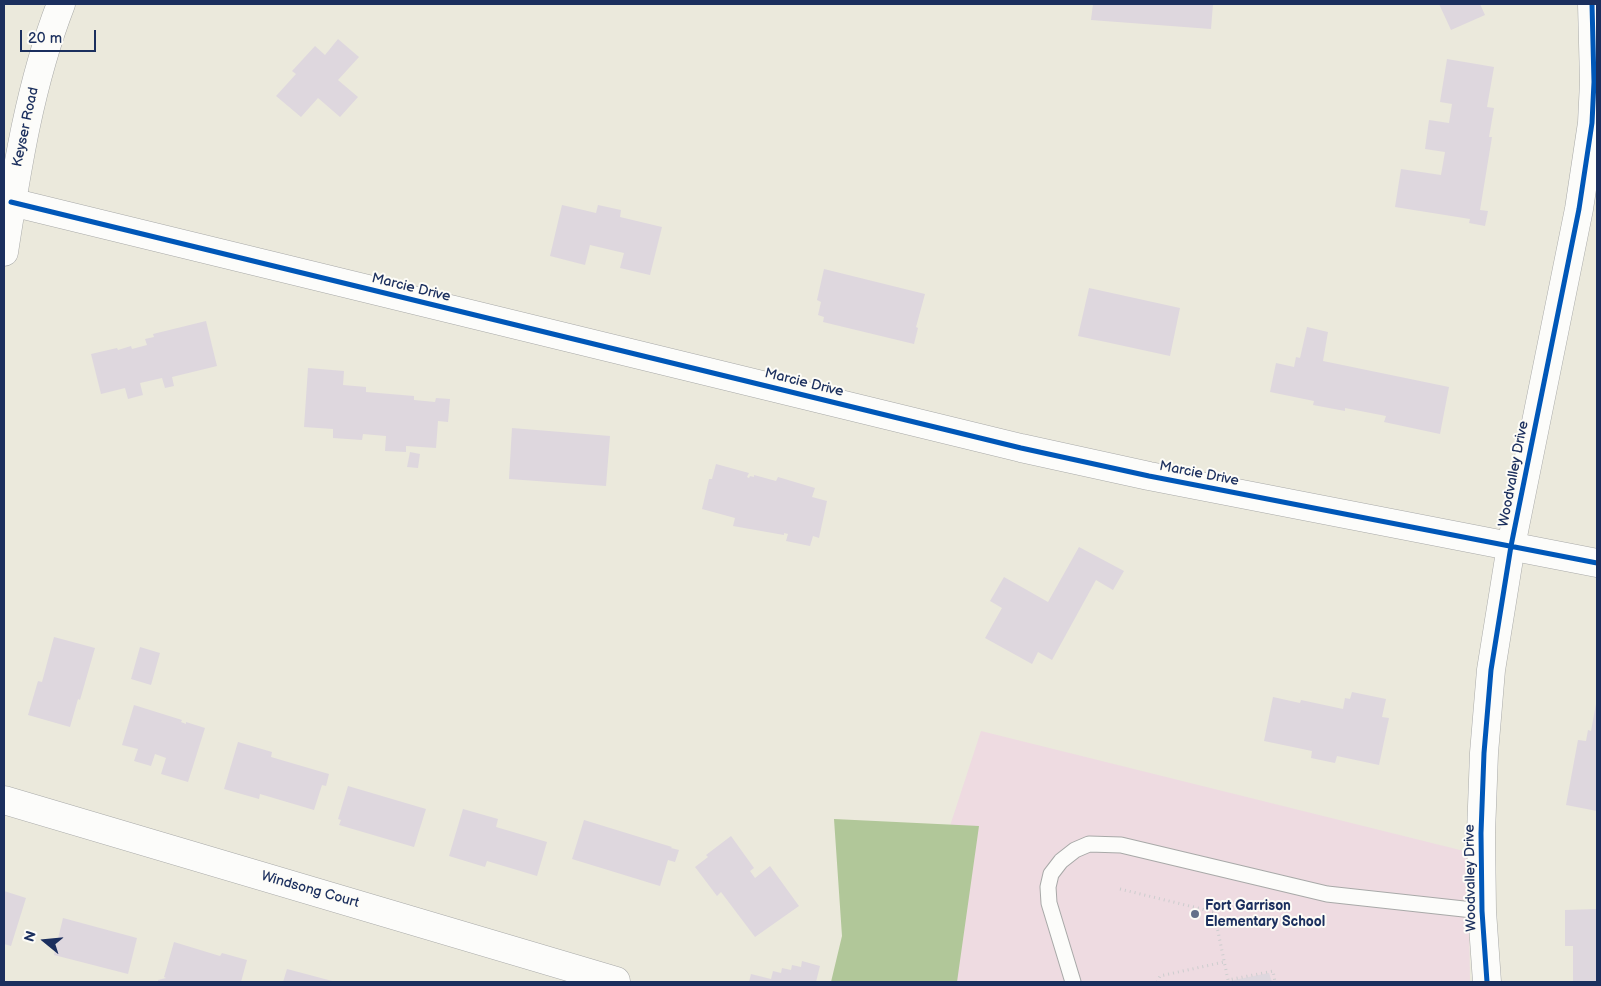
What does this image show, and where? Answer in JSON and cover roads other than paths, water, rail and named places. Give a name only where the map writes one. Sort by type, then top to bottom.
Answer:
[{"type":"street","name":"Keyser Road","points":[[4,252],[32,93],[50,32],[61,4]]},
{"type":"street","name":"Woodvalley Drive","points":[[1487,982],[1482,911],[1481,833],[1490,670],[1511,546],[1579,208],[1592,123],[1596,32],[1592,4]]},
{"type":"street","name":"Marcie Drive","points":[[12,202],[1021,448],[1149,476],[1597,563]]},
{"type":"street","name":"Windsong Court","points":[[4,800],[616,981]]},
{"type":"lane","points":[[1073,982],[1049,903],[1048,888],[1051,874],[1062,860],[1075,850],[1089,844],[1120,845],[1327,894],[1482,911]]},
{"type":"place","name":"Fort Garrison Elementary School","points":[[1195,914]]}]
